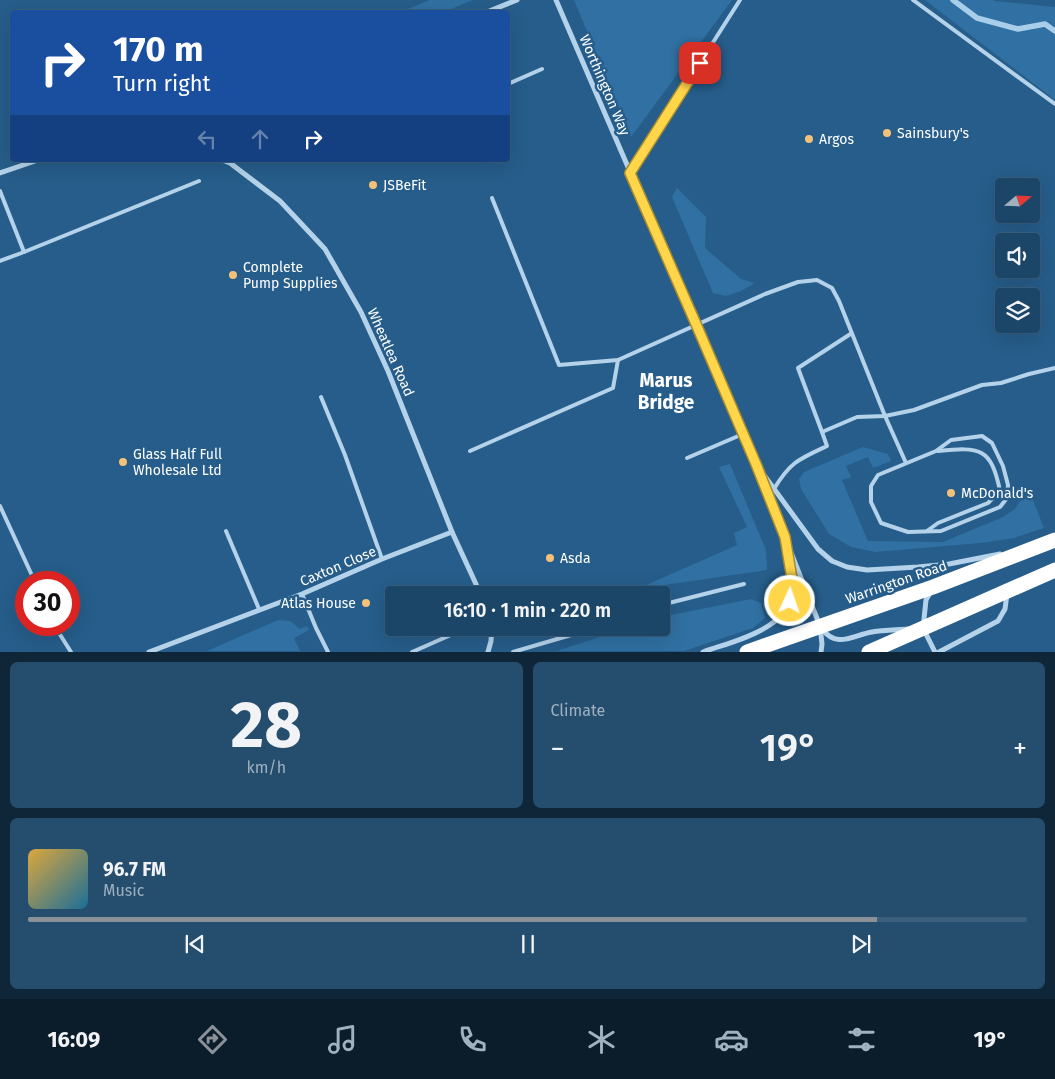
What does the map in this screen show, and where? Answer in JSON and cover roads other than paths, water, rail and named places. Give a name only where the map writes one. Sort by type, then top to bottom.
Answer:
[{"type":"highway","name":"Warrington Road","points":[[747,652],[1048,543]]},
{"type":"highway","points":[[869,652],[1055,570]]},
{"type":"street","points":[[492,10],[517,0]]},
{"type":"street","name":"Worthington Way","points":[[556,0],[756,464],[820,626],[821,652]]},
{"type":"street","points":[[0,174],[33,162]]},
{"type":"street","name":"Wheatlea Road","points":[[231,162],[280,201],[324,249],[361,312],[388,371],[452,532],[477,586]]},
{"type":"street","points":[[756,464],[818,549],[832,561],[857,570],[892,570],[949,564],[1048,543]]},
{"type":"street","name":"Caxton Close","points":[[149,652],[302,594],[382,559],[452,532]]},
{"type":"street","name":"Worthington Way","points":[[703,652],[752,635],[780,618],[785,612],[790,601],[793,585],[785,537]]},
{"type":"street","points":[[933,586],[926,600],[923,628],[937,652],[998,621],[1005,609],[1008,591]]},
{"type":"street","points":[[820,626],[828,637],[842,640],[859,637],[870,632],[923,628]]},
{"type":"street","points":[[488,652],[491,636]]},
{"type":"lane","points":[[630,173],[740,0]]},
{"type":"lane","points":[[913,0],[1055,104]]},
{"type":"lane","points":[[510,83],[542,69]]},
{"type":"lane","points":[[0,261],[199,181]]},
{"type":"lane","points":[[0,191],[24,252]]},
{"type":"lane","points":[[492,198],[559,365],[618,360],[765,294],[798,282],[817,280],[832,288],[906,463]]},
{"type":"lane","points":[[774,489],[783,474],[800,458],[827,446],[798,368],[852,333]]},
{"type":"lane","points":[[470,451],[613,388],[618,360]]},
{"type":"lane","points":[[822,432],[857,418],[885,416],[914,410],[982,385],[1001,383],[1055,368]]},
{"type":"lane","points":[[321,397],[345,455],[382,559]]},
{"type":"lane","points":[[686,458],[742,434]]},
{"type":"lane","points":[[982,436],[992,442],[1003,466],[1008,485],[1007,498],[1000,507],[941,530],[908,532],[882,523],[871,502],[871,486],[878,475],[906,463],[936,451],[951,440],[982,436]]},
{"type":"lane","points":[[926,532],[938,523],[988,503],[1000,491],[997,476],[990,460],[981,452],[962,449],[936,451]]},
{"type":"lane","points":[[0,506],[30,571]]},
{"type":"lane","points":[[226,531],[259,609]]},
{"type":"lane","points":[[670,603],[744,584]]},
{"type":"lane","points":[[302,594],[328,652]]},
{"type":"lane","points":[[61,636],[71,652]]},
{"type":"lane","points":[[412,652],[449,636]]},
{"type":"lane","points":[[513,652],[572,636]]},
{"type":"waterway","points":[[953,0],[977,18],[1018,29],[1045,24],[1055,31]]},
{"type":"place","name":"Sainsbury's","points":[[887,133]]},
{"type":"place","name":"Argos","points":[[809,139]]},
{"type":"place","name":"JSBeFit","points":[[373,185]]},
{"type":"place","name":"Complete Pump Supplies","points":[[233,275]]},
{"type":"place","name":"Glass Half Full Wholesale Ltd","points":[[123,462]]},
{"type":"place","name":"McDonald's","points":[[951,493]]},
{"type":"place","name":"Asda","points":[[550,558]]},
{"type":"place","name":"Atlas House","points":[[366,603]]},
{"type":"district","name":"Marus Bridge","points":[[666,391]]}]
